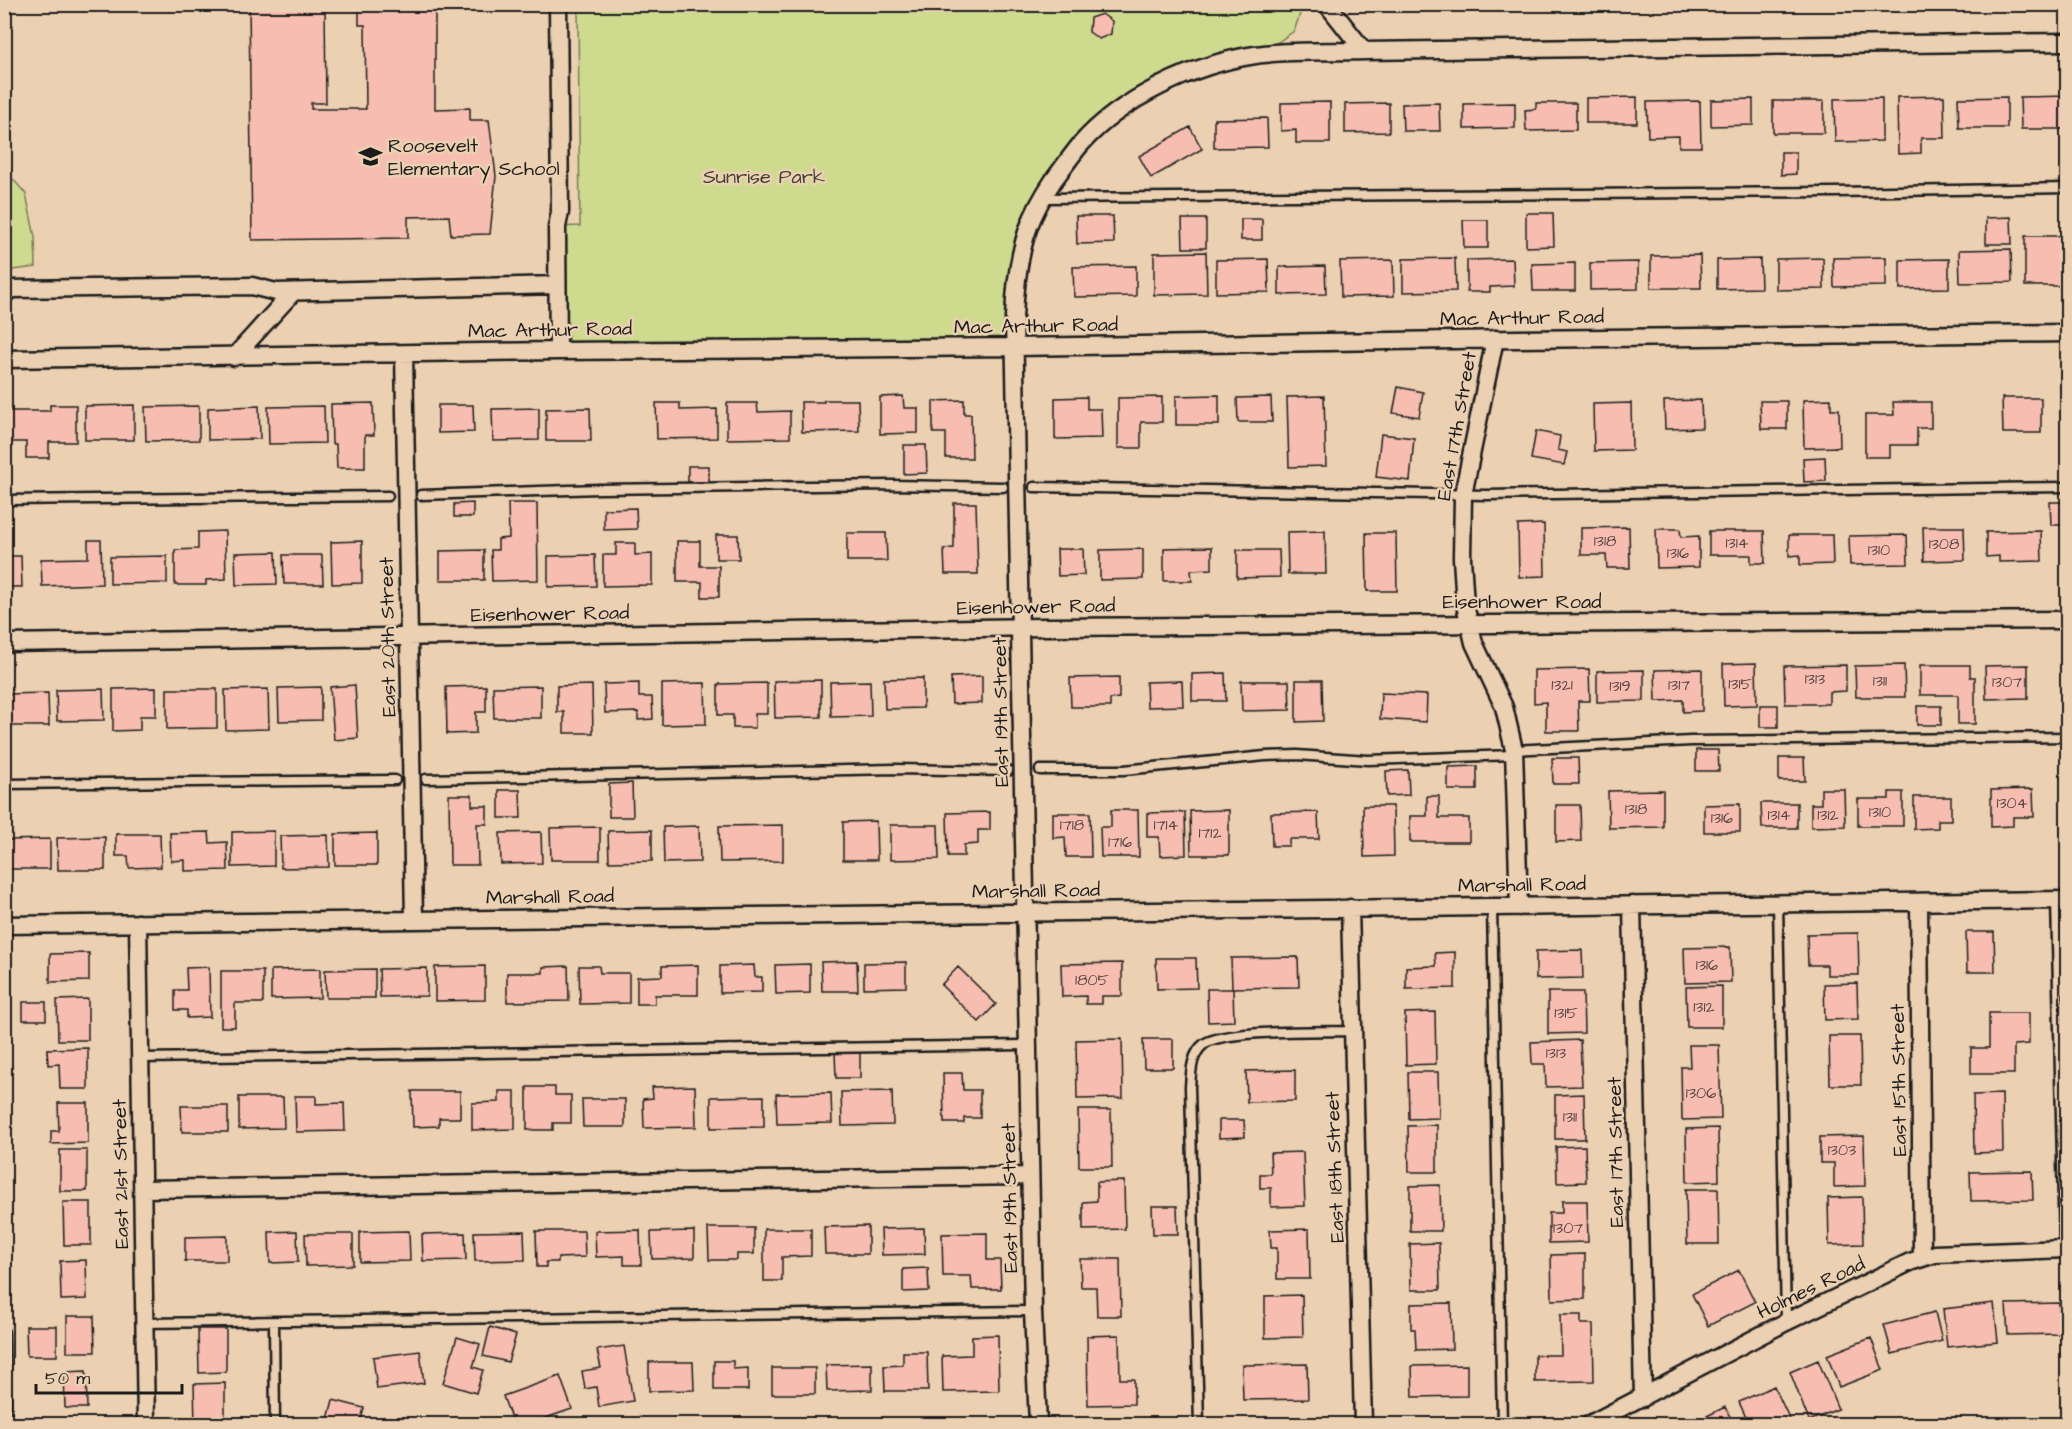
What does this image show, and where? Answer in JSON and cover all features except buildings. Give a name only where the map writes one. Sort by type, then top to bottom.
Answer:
[{"type":"street","points":[[558,4],[560,212],[557,227],[558,351]]},
{"type":"street","points":[[1328,4],[1364,51]]},
{"type":"street","name":"East 19th Street","points":[[1038,1425],[1030,1176],[1015,347],[1016,286],[1021,253],[1029,227],[1042,198],[1082,143],[1113,115],[1148,92],[1225,61],[1254,55],[1364,51],[2067,42]]},
{"type":"street","points":[[4,295],[11,289],[45,288],[252,286],[276,292],[293,292],[557,285]]},
{"type":"street","points":[[234,357],[293,292]]},
{"type":"street","name":"Mac Arthur Road","points":[[4,359],[2067,333]]},
{"type":"street","name":"East 17th Street","points":[[1495,339],[1463,495],[1462,558],[1465,605],[1474,643],[1504,707],[1514,752],[1519,907]]},
{"type":"street","name":"East 20th Street","points":[[404,354],[414,920]]},
{"type":"street","name":"Eisenhower Road","points":[[4,643],[1020,628],[2067,620]]},
{"type":"street","name":"Marshall Road","points":[[4,925],[2062,900]]},
{"type":"street","name":"East 15th Street","points":[[1919,902],[1922,1258]]},
{"type":"street","name":"East 17th Street","points":[[1632,905],[1643,1398]]},
{"type":"street","name":"East 18th Street","points":[[1350,909],[1363,1425]]},
{"type":"street","name":"East 21st Street","points":[[138,923],[146,1425]]},
{"type":"street","points":[[142,1190],[1030,1176]]},
{"type":"street","name":"Holmes Road","points":[[1590,1425],[1786,1322],[1922,1258],[1935,1254],[2066,1249]]},
{"type":"lane","points":[[1042,198],[2067,188]]},
{"type":"lane","points":[[422,495],[832,485],[1004,487]]},
{"type":"lane","points":[[1034,487],[1463,495],[2067,488]]},
{"type":"lane","points":[[4,500],[388,496]]},
{"type":"lane","points":[[1040,770],[1124,770],[1297,755],[1368,760],[1691,741],[2067,737]]},
{"type":"lane","points":[[426,779],[895,769],[1008,771]]},
{"type":"lane","points":[[4,784],[396,780]]},
{"type":"lane","points":[[2062,900],[2066,1249]]},
{"type":"lane","points":[[1779,903],[1786,1322]]},
{"type":"lane","points":[[1492,907],[1502,1425]]},
{"type":"lane","points":[[1199,1425],[1190,1087],[1194,1059],[1198,1050],[1205,1043],[1232,1035],[1353,1031]]},
{"type":"lane","points":[[140,1058],[1028,1045]]},
{"type":"lane","points":[[144,1323],[1033,1311]]},
{"type":"lane","points":[[274,1323],[274,1425]]},
{"type":"lane","points":[[4,1332],[6,1425]]},
{"type":"green space","name":"Sunrise Park","points":[[578,5],[1300,5],[1300,14],[1294,31],[1275,44],[1185,74],[1082,143],[1029,227],[1015,347],[558,351],[557,227],[580,226]]},
{"type":"green space","points":[[4,169],[26,194],[35,237],[36,267],[5,271]]},
{"type":"place","name":"Roosevelt Elementary School","points":[[370,157]]}]
